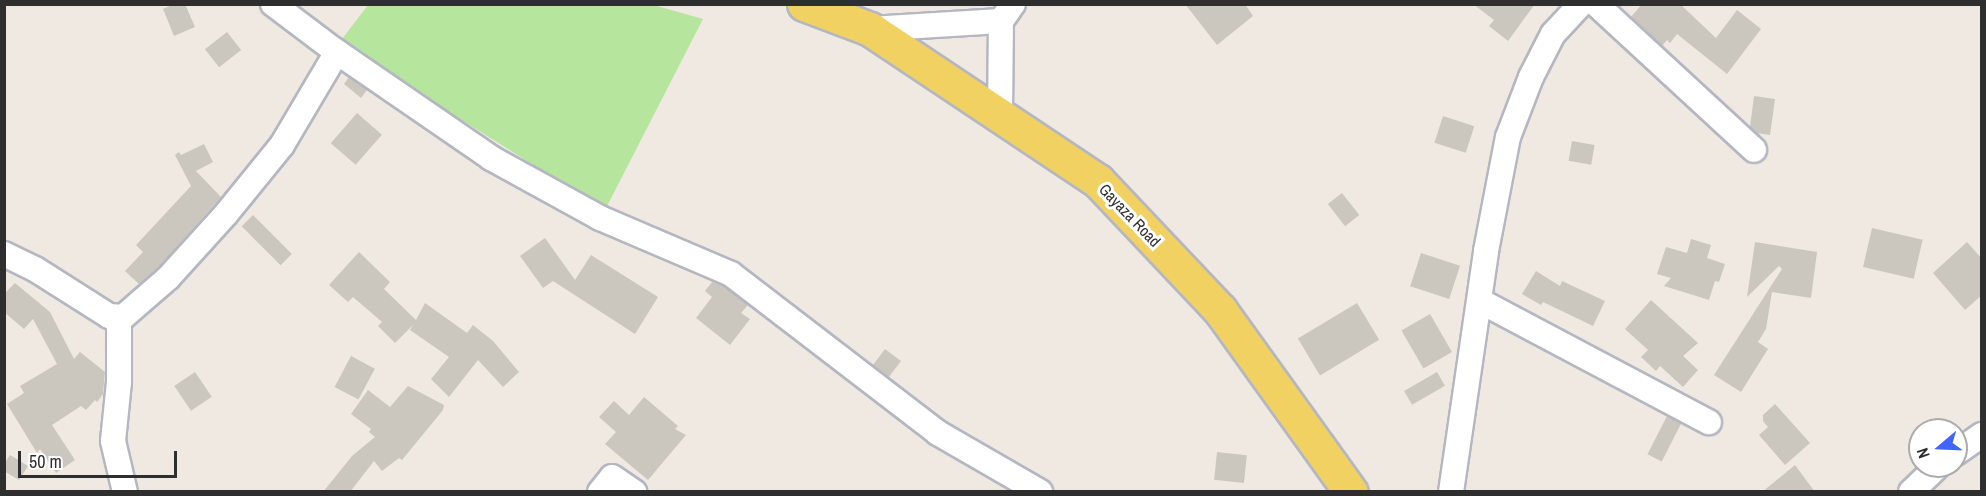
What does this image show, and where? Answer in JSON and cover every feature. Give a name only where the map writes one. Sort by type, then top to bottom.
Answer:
[{"type":"main road","name":"Gayaza Road","points":[[804,4],[870,29],[1098,181],[1212,301],[1351,492]]},
{"type":"street","points":[[273,4],[337,52],[501,163],[600,218],[731,274],[938,433],[1040,492]]},
{"type":"street","points":[[1451,492],[1486,250],[1508,137],[1531,77],[1552,34],[1581,4]]},
{"type":"street","points":[[1596,4],[1754,150]]},
{"type":"street","points":[[870,29],[1007,13],[1000,116]]},
{"type":"street","points":[[119,318],[168,278],[226,214],[282,145],[337,52]]},
{"type":"street","points":[[4,254],[35,269],[109,316],[119,318]]},
{"type":"street","points":[[1480,301],[1709,422]]},
{"type":"street","points":[[119,318],[119,382],[113,441],[125,492]]},
{"type":"street","points":[[1968,445],[1982,435]]},
{"type":"street","points":[[600,492],[612,477],[634,492]]},
{"type":"street","points":[[1911,492],[1926,478]]},
{"type":"green space","points":[[650,4],[703,19],[605,210],[339,43],[368,5]]},
{"type":"building","points":[[174,4],[185,4],[195,27],[174,36],[163,9]]},
{"type":"building","points":[[1185,4],[1245,4],[1253,16],[1217,45]]},
{"type":"building","points":[[1473,4],[1535,4],[1508,41],[1489,26],[1494,20]]},
{"type":"building","points":[[1642,4],[1680,4],[1716,38],[1737,10],[1761,29],[1727,74],[1677,34],[1670,43],[1667,40],[1662,46],[1631,17]]},
{"type":"building","points":[[227,32],[241,50],[219,67],[205,49]]},
{"type":"building","points":[[349,77],[367,90],[361,98],[344,84]]},
{"type":"building","points":[[1754,96],[1775,99],[1770,135],[1756,133],[1750,127]]},
{"type":"building","points":[[357,113],[382,135],[356,165],[331,143]]},
{"type":"building","points":[[1443,116],[1474,126],[1466,153],[1434,143]]},
{"type":"building","points":[[1572,141],[1595,145],[1591,165],[1569,161]]},
{"type":"building","points":[[204,144],[213,162],[196,171],[221,197],[158,268],[139,284],[125,271],[143,252],[136,245],[191,186],[175,155],[179,152],[181,155]]},
{"type":"building","points":[[1342,193],[1359,215],[1345,226],[1328,204]]},
{"type":"building","points":[[253,215],[292,254],[281,265],[242,226]]},
{"type":"building","points":[[1872,228],[1923,240],[1914,279],[1863,267]]},
{"type":"building","points":[[545,238],[575,280],[591,255],[658,297],[635,334],[553,281],[543,288],[520,256]]},
{"type":"building","points":[[1691,239],[1711,245],[1707,258],[1725,264],[1719,282],[1715,281],[1709,300],[1664,286],[1671,278],[1657,274],[1666,247],[1687,253]]},
{"type":"building","points":[[1755,242],[1817,252],[1811,298],[1772,292],[1766,329],[1758,342],[1768,349],[1741,392],[1714,375],[1782,269],[1779,266],[1747,297]]},
{"type":"building","points":[[1967,242],[1982,259],[1982,295],[1965,310],[1933,273]]},
{"type":"building","points":[[359,252],[390,282],[384,289],[416,320],[425,303],[467,333],[473,325],[493,341],[519,372],[503,387],[478,360],[449,397],[431,379],[449,357],[410,330],[413,325],[395,343],[378,326],[382,322],[353,297],[348,302],[329,285]]},
{"type":"building","points":[[1421,253],[1460,266],[1449,299],[1410,286]]},
{"type":"building","points":[[1536,271],[1560,286],[1562,281],[1605,301],[1593,326],[1543,302],[1541,305],[1522,294]]},
{"type":"building","points":[[712,282],[724,286],[748,305],[741,313],[750,319],[730,345],[696,318],[712,297],[705,291]]},
{"type":"building","points":[[15,283],[50,312],[74,359],[80,352],[105,372],[103,394],[97,402],[95,400],[86,410],[81,406],[52,425],[75,460],[56,473],[40,449],[37,453],[7,404],[24,393],[20,386],[57,364],[33,319],[24,329],[4,312],[4,294]]},
{"type":"building","points":[[1651,300],[1698,343],[1683,356],[1698,370],[1683,387],[1660,366],[1656,371],[1641,357],[1648,350],[1625,329]]},
{"type":"building","points":[[1357,303],[1379,340],[1320,375],[1298,339]]},
{"type":"building","points":[[1430,314],[1452,352],[1423,369],[1401,330]]},
{"type":"building","points":[[885,349],[901,361],[889,377],[873,365]]},
{"type":"building","points":[[351,356],[375,369],[358,400],[335,387]]},
{"type":"building","points":[[195,372],[212,397],[191,411],[174,386]]},
{"type":"building","points":[[1437,372],[1445,386],[1412,405],[1404,391]]},
{"type":"building","points":[[408,386],[444,405],[443,410],[402,460],[399,458],[382,471],[374,461],[350,492],[323,492],[352,456],[375,437],[369,432],[371,429],[351,414],[368,390],[390,407]]},
{"type":"building","points":[[644,397],[678,426],[675,429],[686,435],[648,480],[605,444],[616,432],[599,417],[614,401],[629,415]]},
{"type":"building","points":[[1775,404],[1810,443],[1785,465],[1759,435],[1768,427],[1763,421],[1763,415]]},
{"type":"building","points":[[1667,416],[1681,423],[1662,462],[1647,454]]},
{"type":"building","points":[[1217,452],[1247,455],[1244,483],[1214,480]]},
{"type":"building","points":[[10,455],[28,466],[19,480],[4,471],[4,464]]},
{"type":"building","points":[[1795,465],[1815,492],[1762,492]]}]
